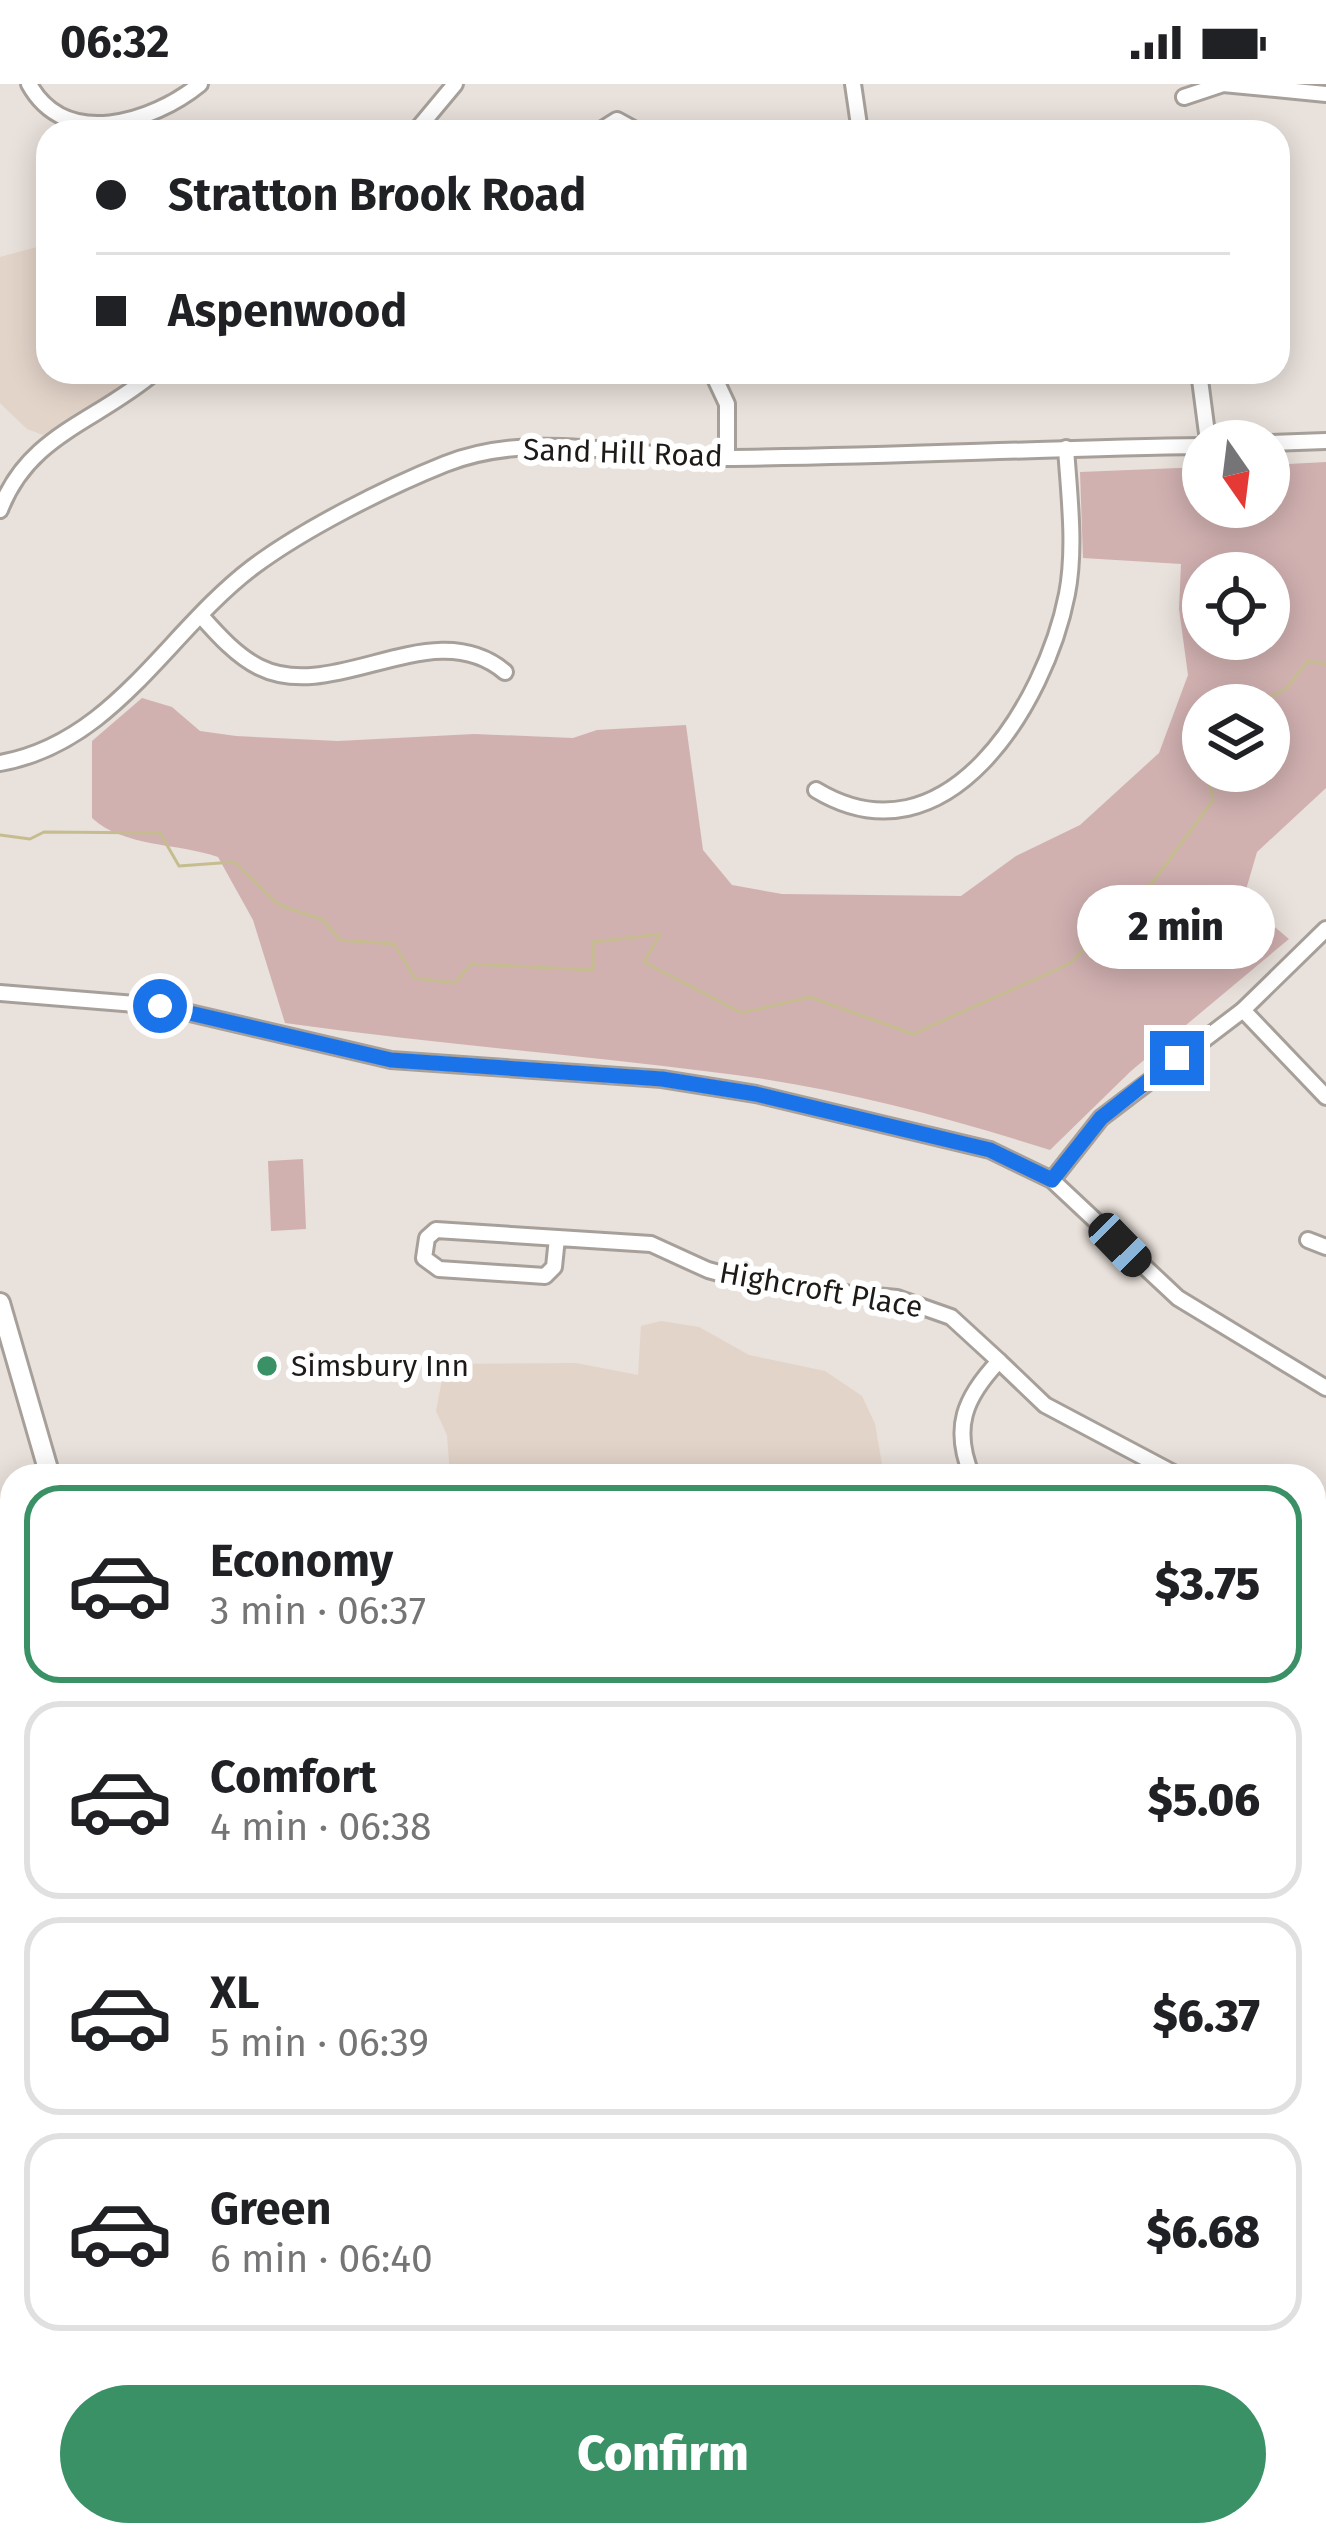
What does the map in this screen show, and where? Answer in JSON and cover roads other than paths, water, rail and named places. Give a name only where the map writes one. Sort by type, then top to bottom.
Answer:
[{"type":"highway","points":[[0,1303],[47,1464]]},
{"type":"street","points":[[29,84],[46,107],[69,120]]},
{"type":"street","points":[[145,120],[200,84]]},
{"type":"street","points":[[426,120],[455,84]]},
{"type":"street","points":[[853,84],[858,120]]},
{"type":"street","points":[[1184,97],[1223,84],[1326,94]]},
{"type":"street","points":[[0,510],[29,455],[104,412],[140,384]]},
{"type":"street","points":[[718,384],[727,404],[727,458]]},
{"type":"street","points":[[1200,384],[1203,420]]},
{"type":"street","points":[[1290,442],[1326,440]]},
{"type":"street","name":"Sand Hill Road","points":[[0,764],[36,756],[76,736],[252,568],[430,471],[469,456],[536,446],[727,458],[1182,444]]},
{"type":"street","points":[[816,790],[862,809],[930,799],[973,774],[1016,723],[1053,647],[1069,588],[1066,448]]},
{"type":"street","points":[[202,617],[248,660],[274,673],[309,676],[420,653],[488,657],[505,672]]},
{"type":"street","points":[[1052,1180],[1101,1118],[1243,1010],[1326,928]]},
{"type":"street","points":[[0,994],[160,1006],[391,1060],[662,1079],[756,1094],[990,1150],[1052,1180],[1178,1298],[1326,1388]]},
{"type":"street","points":[[1243,1010],[1326,1096]]},
{"type":"street","name":"Highcroft Place","points":[[557,1238],[554,1267],[545,1276],[439,1269],[424,1258],[427,1238],[436,1230],[652,1244],[708,1270],[767,1286],[926,1305],[951,1317],[1045,1405],[1156,1464]]},
{"type":"street","points":[[1308,1240],[1326,1247]]},
{"type":"street","points":[[969,1464],[959,1425],[971,1391],[999,1361]]},
{"type":"waterway","points":[[1290,684],[1308,661],[1326,664]]},
{"type":"waterway","points":[[0,835],[30,839],[44,832],[160,833],[179,866],[234,862],[279,905],[323,920],[340,940],[394,944],[415,978],[455,983],[471,964],[593,970],[593,942],[660,934],[644,962],[742,1013],[810,997],[913,1034],[1069,964],[1153,882],[1213,800],[1211,792]]},
{"type":"place","name":"Simsbury Inn","points":[[267,1366]]}]
